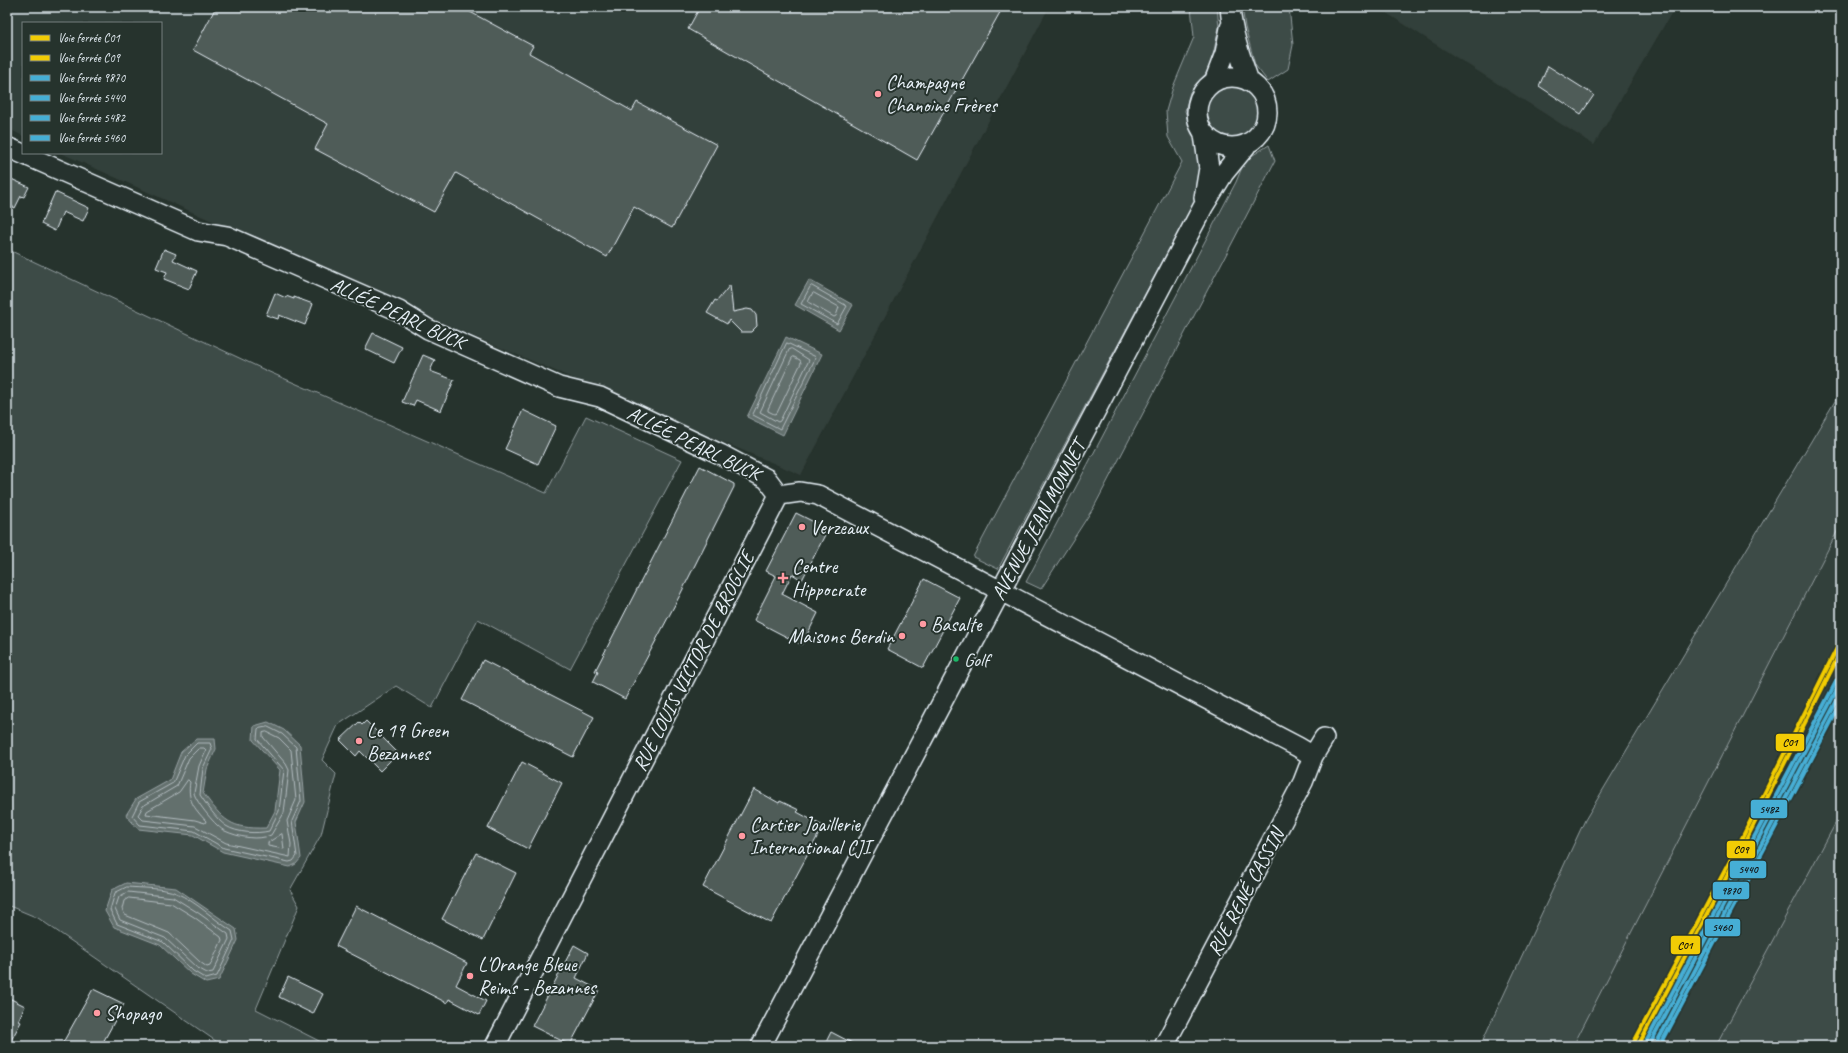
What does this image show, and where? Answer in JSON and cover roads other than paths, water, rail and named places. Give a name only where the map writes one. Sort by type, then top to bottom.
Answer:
[{"type":"street","points":[[1230,15],[1238,52],[1249,81]]},
{"type":"street","points":[[1214,82],[1225,53],[1230,15]]},
{"type":"street","points":[[1225,77],[1238,77],[1249,81],[1262,93],[1268,109],[1267,120],[1263,131],[1256,140],[1246,146],[1235,148],[1223,147],[1204,135],[1198,118],[1199,100],[1205,90],[1214,82],[1225,77]]},
{"type":"street","name":"AVENUE JEAN MONNET","points":[[1203,207],[1209,168],[1204,135]]},
{"type":"street","name":"AVENUE JEAN MONNET","points":[[761,1046],[1203,207],[1224,173],[1246,146]]},
{"type":"street","name":"ALLÉE PEARL BUCK","points":[[7,147],[22,154]]},
{"type":"street","name":"ALLÉE PEARL BUCK","points":[[23,154],[198,231],[227,236],[234,239],[399,311],[428,329],[559,387],[600,397],[720,454],[767,479],[779,495]]},
{"type":"street","points":[[779,495],[800,492],[818,496],[1313,756]]},
{"type":"street","name":"RUE LOUIS VICTOR DE BROGLIE","points":[[495,1046],[779,495]]},
{"type":"street","name":"RUE RENÉ CASSIN","points":[[1164,1046],[1303,782],[1313,756],[1324,738]]},
{"type":"water","points":[[809,280],[853,305],[839,330],[795,305]]},
{"type":"water","points":[[786,337],[822,354],[783,435],[747,417]]},
{"type":"water","points":[[268,722],[284,730],[300,745],[305,802],[296,822],[301,858],[296,864],[290,867],[223,852],[193,835],[138,829],[126,815],[136,799],[170,780],[181,752],[196,739],[215,739],[216,749],[207,769],[203,793],[223,817],[236,825],[266,828],[275,811],[280,770],[253,740],[254,726]]},
{"type":"water","points":[[126,883],[176,888],[236,929],[238,940],[219,980],[206,983],[191,974],[160,945],[114,927],[105,911],[112,890]]},
{"type":"rail line","name":"C01","points":[[1632,1046],[1742,838],[1841,640]]},
{"type":"rail line","name":"C09","points":[[1638,1046],[1746,840],[1841,651]]},
{"type":"rail line","name":"5482","points":[[1645,1044],[1837,680]]},
{"type":"rail line","name":"9870","points":[[1649,1046],[1841,682]]},
{"type":"rail line","name":"5440","points":[[1655,1046],[1841,693]]},
{"type":"rail line","name":"5460","points":[[1660,1046],[1841,703]]},
{"type":"place","name":"Champagne Chanoine Frères","points":[[878,94]]},
{"type":"place","name":"Verzeaux","points":[[802,527]]},
{"type":"place","name":"Centre Hippocrate","points":[[783,578]]},
{"type":"place","name":"Basalte","points":[[923,624]]},
{"type":"place","name":"Maisons Berdin","points":[[902,636]]},
{"type":"place","name":"Golf","points":[[956,659]]},
{"type":"place","name":"Le 19 Green Bezannes","points":[[359,741]]},
{"type":"place","name":"Cartier Joaillerie International CJI","points":[[742,836]]},
{"type":"place","name":"L'Orange Bleue Reims - Bezannes","points":[[470,976]]},
{"type":"place","name":"Shopago","points":[[97,1013]]}]
